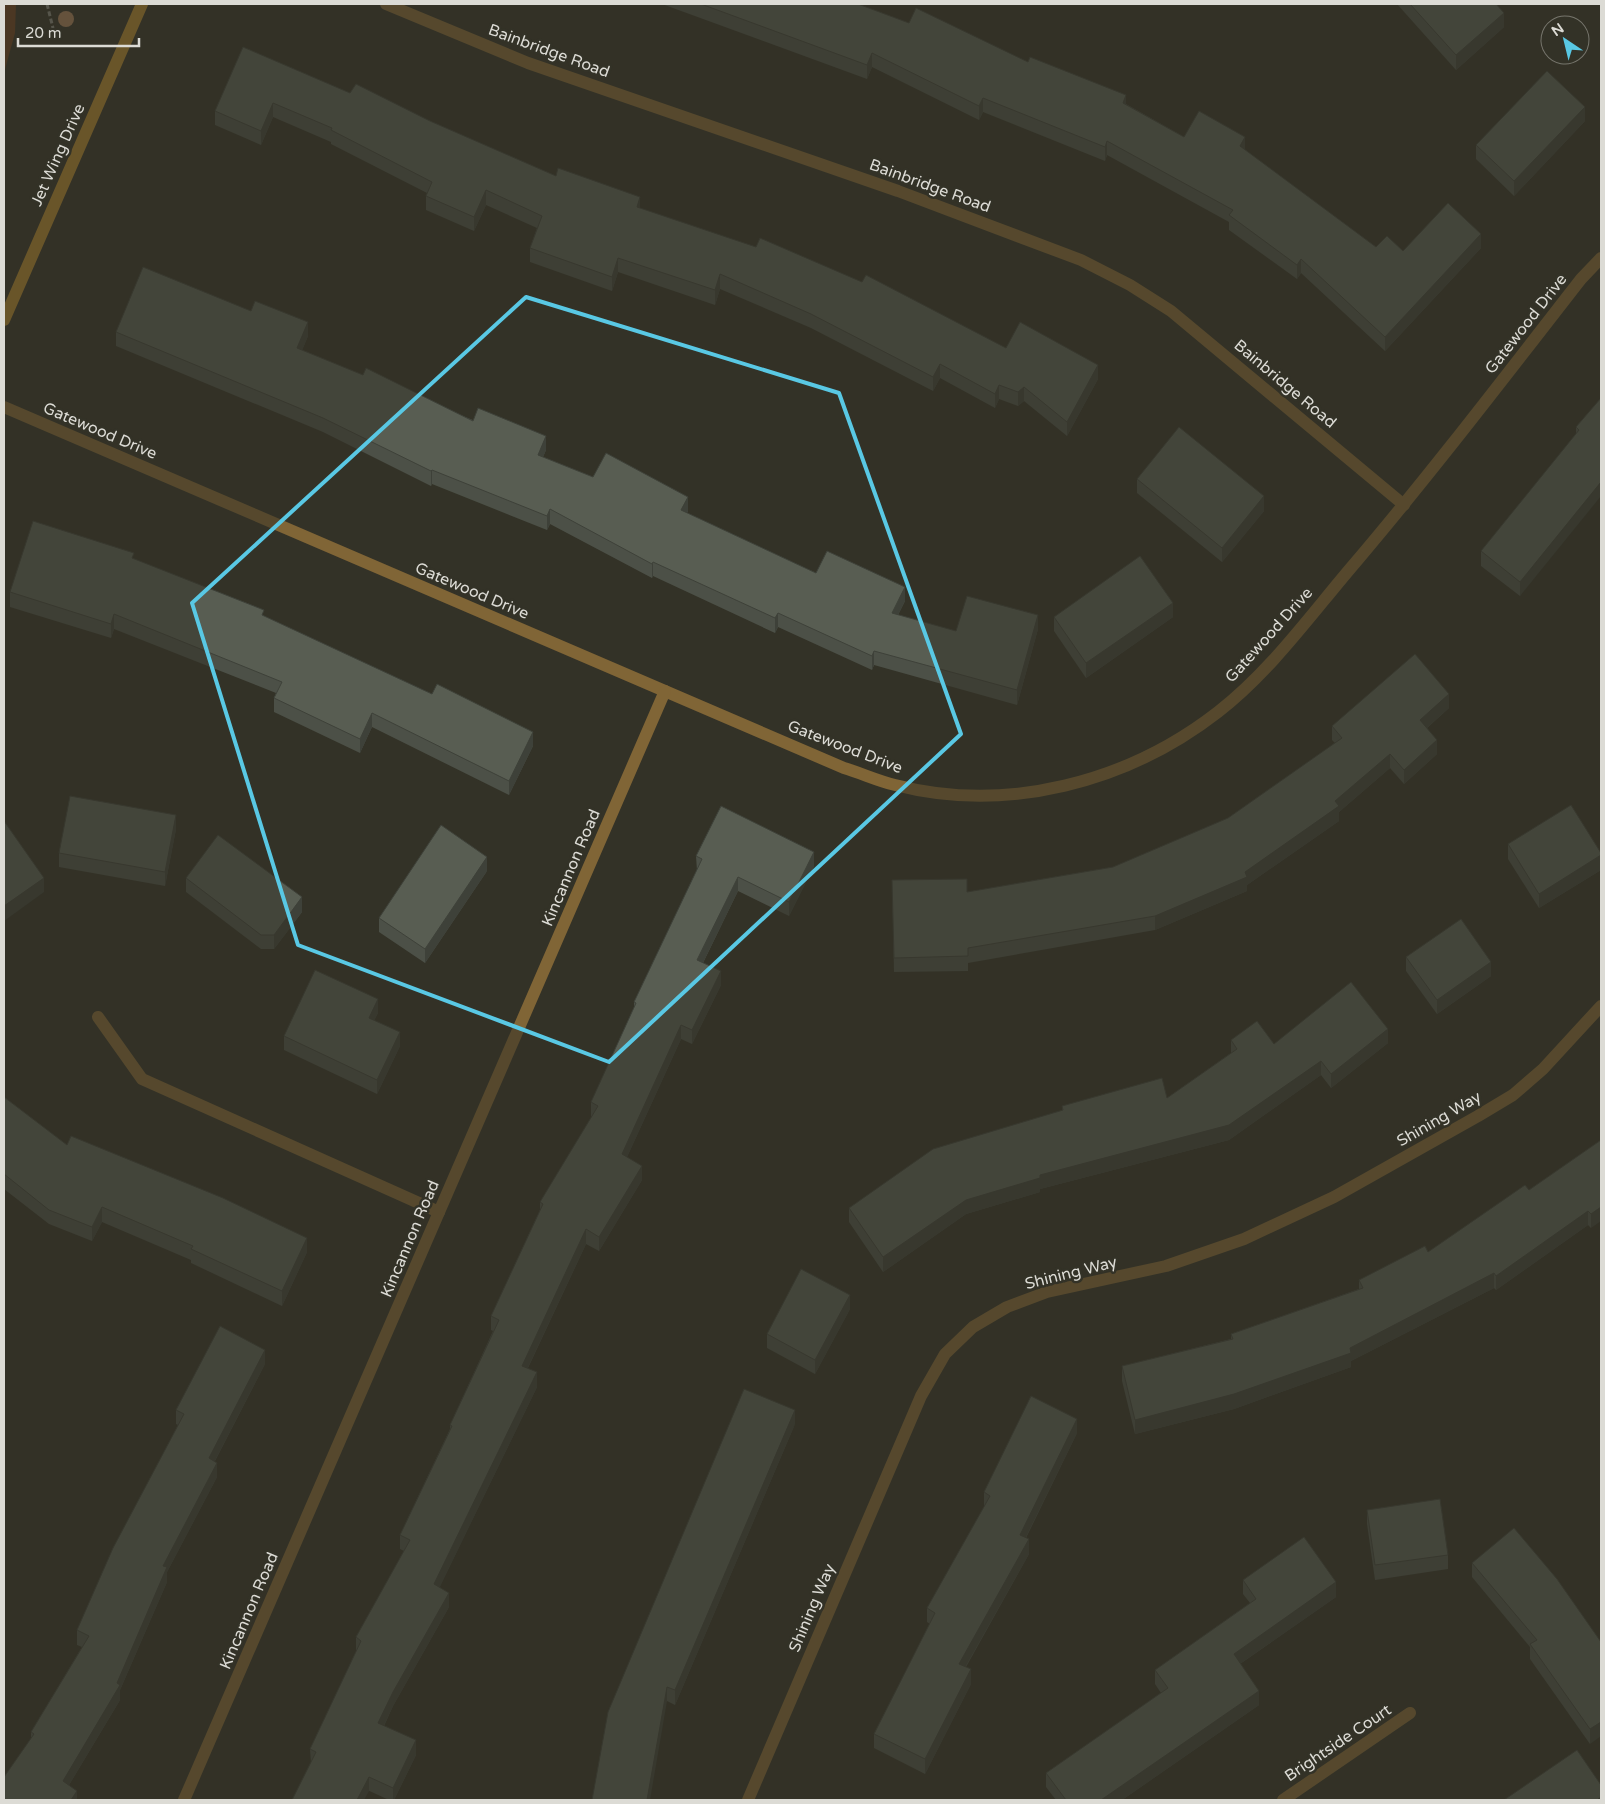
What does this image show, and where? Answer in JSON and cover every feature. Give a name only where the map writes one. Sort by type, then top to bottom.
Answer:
[{"type":"main road","name":"Jet Wing Drive","points":[[4,320],[142,4]]},
{"type":"street","name":"Bainbridge Road","points":[[386,4],[528,63],[898,191],[1081,260],[1130,284],[1171,310],[1404,505]]},
{"type":"street","name":"Gatewood Drive","points":[[4,407],[844,768],[894,785],[950,795],[1006,796],[1062,786],[1116,771],[1164,749],[1219,712],[1258,676],[1404,505],[1581,279],[1601,258]]},
{"type":"street","name":"Kincannon Road","points":[[184,1800],[665,691]]},
{"type":"street","name":"Shining Way","points":[[748,1800],[921,1396],[945,1354],[973,1327],[1007,1307],[1047,1292],[1166,1266],[1244,1239],[1334,1197],[1513,1094],[1543,1069],[1601,1006]]},
{"type":"street","points":[[98,1017],[142,1079],[439,1212]]},
{"type":"street","name":"Brightside Court","points":[[1283,1800],[1410,1713]]},
{"type":"path","points":[[47,4],[53,28]]},
{"type":"highlighted area","points":[[526,297],[839,393],[961,734],[609,1062],[298,945],[192,603]]},
{"type":"shaded area","points":[[4,4],[16,4],[15,33],[4,73]]},
{"type":"building","points":[[701,4],[858,4],[909,23],[916,8],[1028,62],[1030,57],[1126,95],[1123,103],[1184,137],[1199,111],[1245,137],[1240,146],[1376,247],[1387,236],[1403,251],[1448,203],[1481,234],[1385,337],[1301,259],[1297,265],[1229,215],[1233,210],[1107,141],[1105,147],[983,98],[979,106],[872,53],[867,65]]},
{"type":"building","points":[[1410,4],[1496,4],[1504,13],[1456,55]]},
{"type":"building","points":[[243,47],[350,93],[356,84],[430,121],[556,176],[558,168],[640,197],[637,207],[756,247],[760,238],[862,282],[866,275],[1006,348],[1020,322],[1098,365],[1067,422],[1024,387],[1018,392],[999,385],[995,394],[940,364],[933,377],[811,314],[720,274],[715,290],[618,258],[612,277],[530,248],[542,216],[486,190],[474,217],[426,196],[432,182],[331,130],[332,128],[273,103],[261,131],[215,111]]},
{"type":"building","points":[[1547,71],[1585,107],[1514,181],[1476,145]]},
{"type":"building","points":[[143,267],[251,311],[255,301],[308,322],[297,348],[363,375],[366,368],[473,421],[478,408],[546,436],[538,455],[593,477],[606,453],[688,497],[681,510],[816,573],[827,551],[905,587],[892,613],[956,631],[967,596],[1038,615],[1017,690],[874,651],[872,656],[778,613],[775,618],[653,562],[652,564],[550,509],[547,516],[431,471],[323,418],[116,332]]},
{"type":"building","points":[[1601,398],[1601,482],[1520,582],[1481,551],[1579,430],[1576,427]]},
{"type":"building","points":[[1179,427],[1264,496],[1222,548],[1137,479]]},
{"type":"building","points":[[33,521],[134,553],[132,558],[264,610],[262,615],[432,694],[437,684],[533,732],[509,781],[372,713],[360,739],[274,698],[282,682],[114,614],[111,624],[10,592]]},
{"type":"building","points":[[1140,556],[1173,603],[1086,663],[1054,617]]},
{"type":"building","points":[[1415,654],[1449,694],[1420,720],[1437,740],[1404,770],[1390,754],[1335,801],[1339,806],[1245,872],[1247,877],[1155,916],[968,948],[968,956],[894,958],[892,880],[967,879],[967,892],[1113,867],[1228,818],[1342,738],[1332,726]]},
{"type":"building","points":[[70,796],[176,815],[165,872],[59,853]]},
{"type":"building","points":[[1571,805],[1601,855],[1539,894],[1508,844]]},
{"type":"building","points":[[721,806],[814,852],[789,902],[738,877],[697,960],[721,971],[692,1030],[681,1025],[622,1154],[642,1166],[599,1237],[586,1229],[522,1366],[537,1372],[434,1584],[449,1593],[393,1692],[378,1723],[416,1740],[393,1788],[369,1777],[357,1800],[292,1800],[316,1752],[310,1749],[361,1641],[356,1637],[410,1540],[400,1535],[452,1426],[450,1425],[499,1320],[491,1316],[543,1204],[540,1202],[598,1106],[591,1102],[636,1003],[634,1002],[702,859],[696,856]]},
{"type":"building","points":[[4,821],[44,878],[4,906]]},
{"type":"building","points":[[441,825],[487,857],[425,949],[379,918]]},
{"type":"building","points":[[218,835],[302,897],[274,935],[261,935],[186,878]]},
{"type":"building","points":[[1461,919],[1491,962],[1437,1000],[1406,957]]},
{"type":"building","points":[[315,970],[378,999],[369,1018],[400,1032],[377,1080],[284,1036]]},
{"type":"building","points":[[1351,982],[1388,1029],[1331,1074],[1321,1061],[1229,1125],[1040,1175],[1040,1178],[966,1200],[883,1257],[849,1208],[933,1149],[1063,1110],[1062,1106],[1162,1078],[1167,1098],[1237,1049],[1231,1040],[1257,1021],[1274,1044]]},
{"type":"building","points":[[4,1097],[67,1145],[71,1136],[223,1198],[307,1238],[282,1291],[191,1249],[193,1246],[102,1207],[92,1227],[49,1210],[4,1174]]},
{"type":"building","points":[[1601,1140],[1601,1207],[1591,1214],[1588,1211],[1496,1276],[1494,1273],[1350,1348],[1351,1353],[1234,1394],[1135,1420],[1122,1366],[1233,1339],[1231,1334],[1363,1288],[1359,1280],[1425,1246],[1428,1252],[1525,1185],[1529,1190]]},
{"type":"building","points":[[801,1269],[850,1295],[815,1360],[767,1334]]},
{"type":"building","points":[[220,1326],[265,1350],[209,1458],[217,1463],[163,1566],[167,1567],[117,1683],[120,1685],[63,1781],[77,1791],[71,1800],[4,1800],[4,1777],[34,1734],[31,1732],[89,1636],[77,1630],[113,1548],[184,1414],[176,1410]]},
{"type":"building","points":[[744,1389],[795,1410],[675,1690],[667,1687],[647,1800],[592,1800],[608,1712]]},
{"type":"building","points":[[1031,1396],[1077,1419],[1020,1535],[1029,1539],[959,1664],[971,1669],[925,1759],[874,1734],[935,1613],[927,1608],[990,1496],[984,1492]]},
{"type":"building","points":[[1440,1499],[1448,1555],[1375,1565],[1367,1510]]},
{"type":"building","points":[[1514,1528],[1557,1579],[1601,1642],[1601,1722],[1590,1729],[1530,1644],[1537,1640],[1472,1563]]},
{"type":"building","points":[[1304,1537],[1336,1582],[1234,1654],[1259,1691],[1101,1800],[1066,1800],[1046,1773],[1168,1688],[1155,1670],[1256,1599],[1243,1580]]},
{"type":"building","points":[[1577,1750],[1601,1785],[1601,1797],[1597,1800],[1504,1800]]}]
